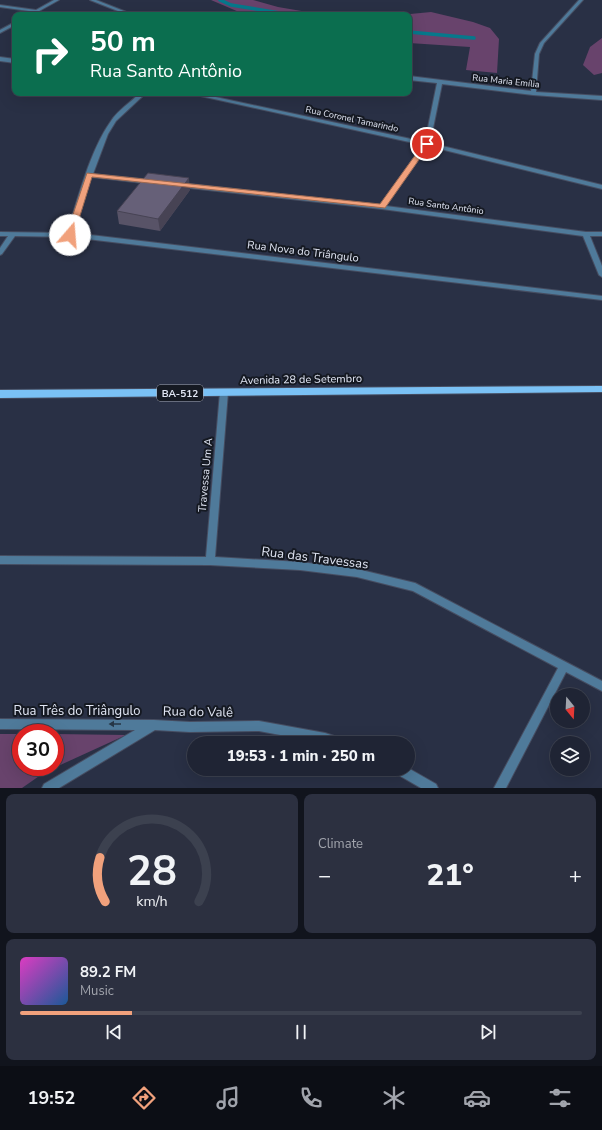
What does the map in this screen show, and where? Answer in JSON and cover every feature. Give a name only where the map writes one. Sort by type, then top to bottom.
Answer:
[{"type":"main road","name":"Avenida 28 de Setembro","points":[[0,394],[602,389]]},
{"type":"street","points":[[0,6],[36,11],[57,0]]},
{"type":"street","points":[[92,0],[124,12]]},
{"type":"street","points":[[533,93],[537,54],[542,42],[581,0]]},
{"type":"street","points":[[0,32],[12,25]]},
{"type":"street","points":[[0,59],[12,61]]},
{"type":"street","name":"Rua Maria Emília","points":[[412,78],[533,93],[602,98]]},
{"type":"street","points":[[382,207],[427,144],[440,82]]},
{"type":"street","points":[[70,235],[89,175],[105,134],[114,120],[141,96]]},
{"type":"street","name":"Rua Coronel Tamarindo","points":[[204,96],[427,144],[602,187]]},
{"type":"street","points":[[89,175],[160,182]]},
{"type":"street","name":"Rua Santo Antônio","points":[[176,184],[382,207],[586,234],[602,234]]},
{"type":"street","name":"Rua Nova do Triângulo","points":[[0,234],[70,235],[602,298]]},
{"type":"street","points":[[0,253],[12,234]]},
{"type":"street","points":[[586,234],[602,274]]},
{"type":"street","name":"Travessa Um A","points":[[210,561],[224,392]]},
{"type":"street","name":"Rua das Travessas","points":[[0,560],[210,561],[300,566],[358,573],[415,588],[602,686]]},
{"type":"street","points":[[500,788],[564,666]]},
{"type":"street","name":"Rua Três do Triângulo","points":[[0,724],[154,725]]},
{"type":"street","name":"Rua do Valê","points":[[48,788],[154,725],[190,727],[259,726],[314,736]]},
{"type":"street","points":[[411,776],[432,788]]},
{"type":"shaded area","points":[[211,0],[253,0],[278,7],[307,12],[239,12]]},
{"type":"shaded area","points":[[431,12],[473,22],[490,28],[499,39],[497,73],[466,70],[470,47],[412,43],[412,14]]},
{"type":"shaded area","points":[[602,38],[602,73],[594,75],[583,65],[590,47]]},
{"type":"shaded area","points":[[0,734],[12,734],[12,776],[39,776],[22,788],[0,788]]},
{"type":"shaded area","points":[[64,734],[126,735],[64,763]]},
{"type":"building","points":[[148,173],[189,178],[158,219],[117,211]]},
{"type":"waterway","points":[[220,0],[231,5],[274,12]]},
{"type":"waterway","points":[[412,32],[474,38]]},
{"type":"route","points":[[70,235],[89,175],[382,207],[427,144]]}]
